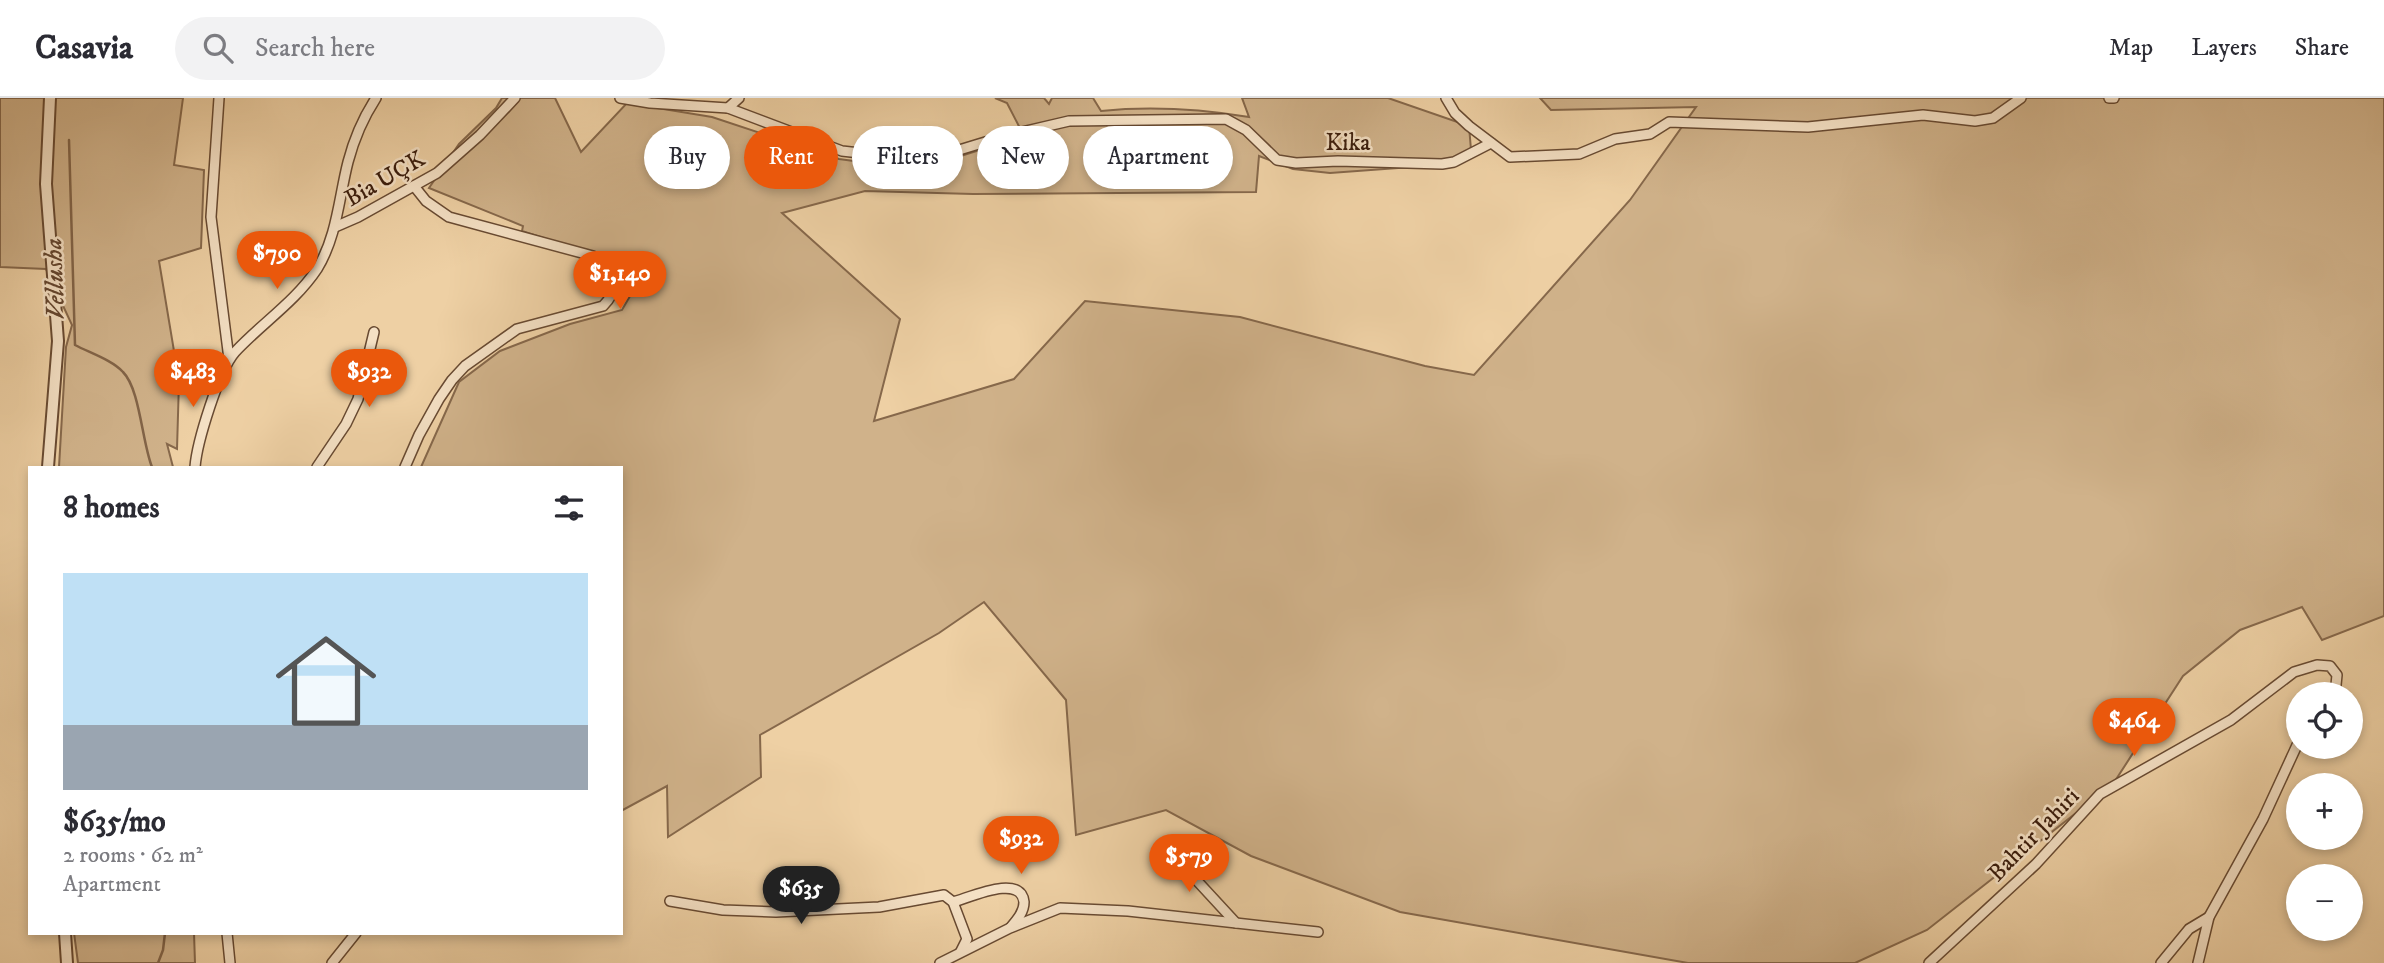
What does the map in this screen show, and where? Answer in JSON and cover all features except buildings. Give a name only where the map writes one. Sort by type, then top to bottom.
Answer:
[{"type":"street","points":[[48,466],[58,341],[46,184],[50,98]]},
{"type":"street","points":[[195,466],[211,402],[229,359],[211,217],[219,98]]},
{"type":"street","points":[[335,227],[352,149],[376,98]]},
{"type":"street","name":"Bia UÇK","points":[[229,359],[276,314],[317,268],[335,227],[358,217],[449,164],[514,98]]},
{"type":"street","name":"Kika","points":[[620,98],[650,103],[728,108],[842,151],[904,158],[933,158],[1005,136],[1082,120],[1226,119],[1247,130],[1278,160],[1296,163],[1338,161],[1442,164],[1454,162],[1491,143]]},
{"type":"street","points":[[728,108],[739,98]]},
{"type":"street","points":[[1446,98],[1455,113],[1510,157],[1579,154],[1615,139],[1650,134],[1669,122],[1808,127],[1923,115],[1975,121],[1993,118],[2021,98]]},
{"type":"street","points":[[405,466],[439,399],[466,366],[517,330],[603,306],[610,299],[613,279],[612,271],[604,262],[593,256],[449,217],[426,201],[414,186]]},
{"type":"street","points":[[318,466],[346,424],[358,399],[374,332]]},
{"type":"street","name":"Bahtir Jahiri","points":[[1929,963],[2036,864],[2100,794],[2231,720],[2294,672],[2317,665],[2330,666],[2337,675],[2336,682]]},
{"type":"street","points":[[2197,963],[2209,918],[2263,819],[2291,759]]},
{"type":"street","points":[[1164,845],[1236,923]]},
{"type":"street","points":[[953,902],[1007,886],[1017,890],[1022,896],[1024,906],[1010,928]]},
{"type":"street","points":[[670,901],[723,910],[776,912],[879,907],[944,895],[953,902],[967,939],[961,951]]},
{"type":"street","points":[[940,963],[1010,928],[1060,908],[1128,911],[1318,932]]},
{"type":"street","points":[[2161,963],[2189,929],[2209,918]]},
{"type":"street","points":[[65,935],[67,963]]},
{"type":"street","points":[[227,935],[230,963]]},
{"type":"street","points":[[332,963],[352,935]]},
{"type":"shaded area","points":[[0,98],[183,98],[174,165],[204,170],[201,248],[159,261],[179,381],[177,449],[167,444],[173,466],[59,466],[66,347],[72,325],[46,269],[0,267]]},
{"type":"shaded area","points":[[502,98],[555,98],[581,152],[627,103],[712,117],[744,128],[744,189],[838,189],[838,159],[852,161],[852,189],[963,189],[963,155],[977,151],[977,189],[1069,189],[1069,126],[1019,126],[1007,103],[995,98],[1044,98],[1049,104],[1052,98],[1093,98],[1101,111],[1175,109],[1249,117],[1242,98],[1388,98],[1469,126],[1471,150],[1439,165],[1330,173],[1293,169],[1259,156],[1256,192],[973,194],[865,191],[782,213],[900,319],[874,421],[1014,379],[1085,301],[1240,317],[1425,366],[1474,375],[1630,200],[1696,107],[1551,110],[1540,98],[2384,98],[2384,616],[2322,640],[2302,607],[2240,630],[2183,676],[2113,784],[1927,930],[1855,963],[1688,963],[1400,912],[1251,856],[1166,810],[1076,835],[1066,700],[984,602],[939,633],[760,735],[761,777],[668,837],[667,786],[623,810],[623,466],[421,466],[459,382],[500,351],[570,324],[622,310],[633,291],[635,276],[623,264],[522,231],[523,226],[429,188],[459,144],[496,108]]},
{"type":"shaded area","points":[[74,935],[194,935],[195,963],[78,963]]},
{"type":"waterway","name":"Vellusha","points":[[69,140],[75,345],[113,364],[129,380],[152,466]]},
{"type":"waterway","name":"Vellusha","points":[[158,963],[165,935]]}]
